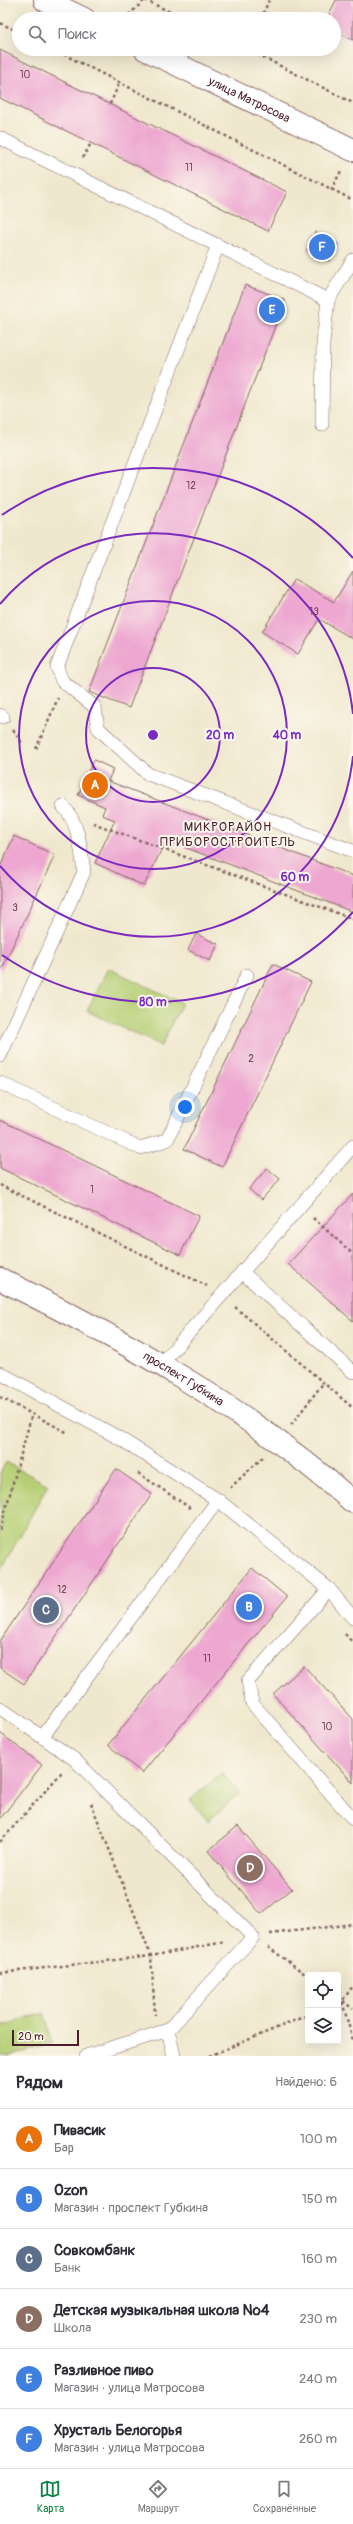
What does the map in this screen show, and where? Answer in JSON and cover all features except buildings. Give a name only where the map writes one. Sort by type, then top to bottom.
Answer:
[{"type":"main road","points":[[45,0],[70,12]]},
{"type":"main road","name":"улица Матросова","points":[[159,56],[353,150]]},
{"type":"main road","name":"проспект Губкина","points":[[0,1279],[73,1315],[162,1363],[279,1441],[353,1502]]},
{"type":"lane","points":[[0,138],[328,300]]},
{"type":"lane","points":[[218,245],[57,667],[62,681],[95,707],[98,728],[148,774],[353,851]]},
{"type":"lane","points":[[322,424],[323,343],[328,300],[353,260]]},
{"type":"lane","points":[[0,1056],[84,872],[81,845],[67,810]]},
{"type":"lane","points":[[0,1084],[140,1148],[167,1140],[247,975]]},
{"type":"lane","points":[[162,1363],[353,1146]]},
{"type":"lane","points":[[242,1272],[353,1372]]},
{"type":"lane","points":[[0,1373],[119,1438],[218,1500],[329,1589],[353,1618]]},
{"type":"lane","points":[[43,1736],[206,1519],[218,1500]]},
{"type":"lane","points":[[329,1589],[248,1681],[252,1703],[353,1819]]},
{"type":"lane","points":[[0,1708],[43,1736],[74,1759],[253,1937],[162,2032],[86,2056]]},
{"type":"lane","points":[[162,2032],[174,2056]]},
{"type":"path","points":[[132,12],[145,0],[170,12]]},
{"type":"path","points":[[264,12],[269,0]]},
{"type":"path","points":[[0,23],[12,29]]},
{"type":"path","points":[[67,56],[353,200]]},
{"type":"path","points":[[261,56],[353,102]]},
{"type":"path","points":[[110,104],[120,82]]},
{"type":"path","points":[[36,749],[60,692]]},
{"type":"path","points":[[67,810],[353,919]]},
{"type":"path","points":[[0,1185],[197,1280],[221,1295],[267,1332],[353,1408]]},
{"type":"path","points":[[300,1205],[353,1254]]},
{"type":"path","points":[[0,1397],[71,1434]]},
{"type":"path","points":[[0,1530],[32,1414]]},
{"type":"path","points":[[136,1472],[206,1519]]},
{"type":"path","points":[[343,1632],[353,1643]]},
{"type":"path","points":[[0,1842],[74,1759]]},
{"type":"path","points":[[88,1796],[151,1956],[162,2032]]},
{"type":"path","points":[[0,1974],[151,1956],[253,1937],[353,1924]]},
{"type":"path","points":[[253,1937],[305,1974]]},
{"type":"path","points":[[342,2001],[353,1986]]},
{"type":"path","points":[[342,2001],[353,2009]]},
{"type":"path","points":[[342,2001],[353,2041]]},
{"type":"path","points":[[209,2056],[305,2016]]},
{"type":"green space","points":[[108,968],[182,1003],[161,1046],[87,1011]]},
{"type":"green space","points":[[6,1462],[48,1485],[0,1572],[0,1473]]},
{"type":"green space","points":[[222,1773],[240,1793],[208,1821],[190,1800]]},
{"type":"green space","points":[[44,2013],[53,2043],[11,2056],[0,2056],[0,2027]]},
{"type":"place","name":"Хрусталь Белогорья","points":[[322,247]]},
{"type":"place","name":"Разливное пиво","points":[[272,310]]},
{"type":"place","name":"Пивасик","points":[[95,785]]},
{"type":"place","name":"Ozon","points":[[249,1607]]},
{"type":"place","name":"Совкомбанк","points":[[46,1610]]},
{"type":"place","name":"Детская музыкальная школа №4","points":[[250,1868]]},
{"type":"district","name":"МИКРОРАЙОН ПРИБОРОСТРОИТЕЛЬ","points":[[228,834]]}]
